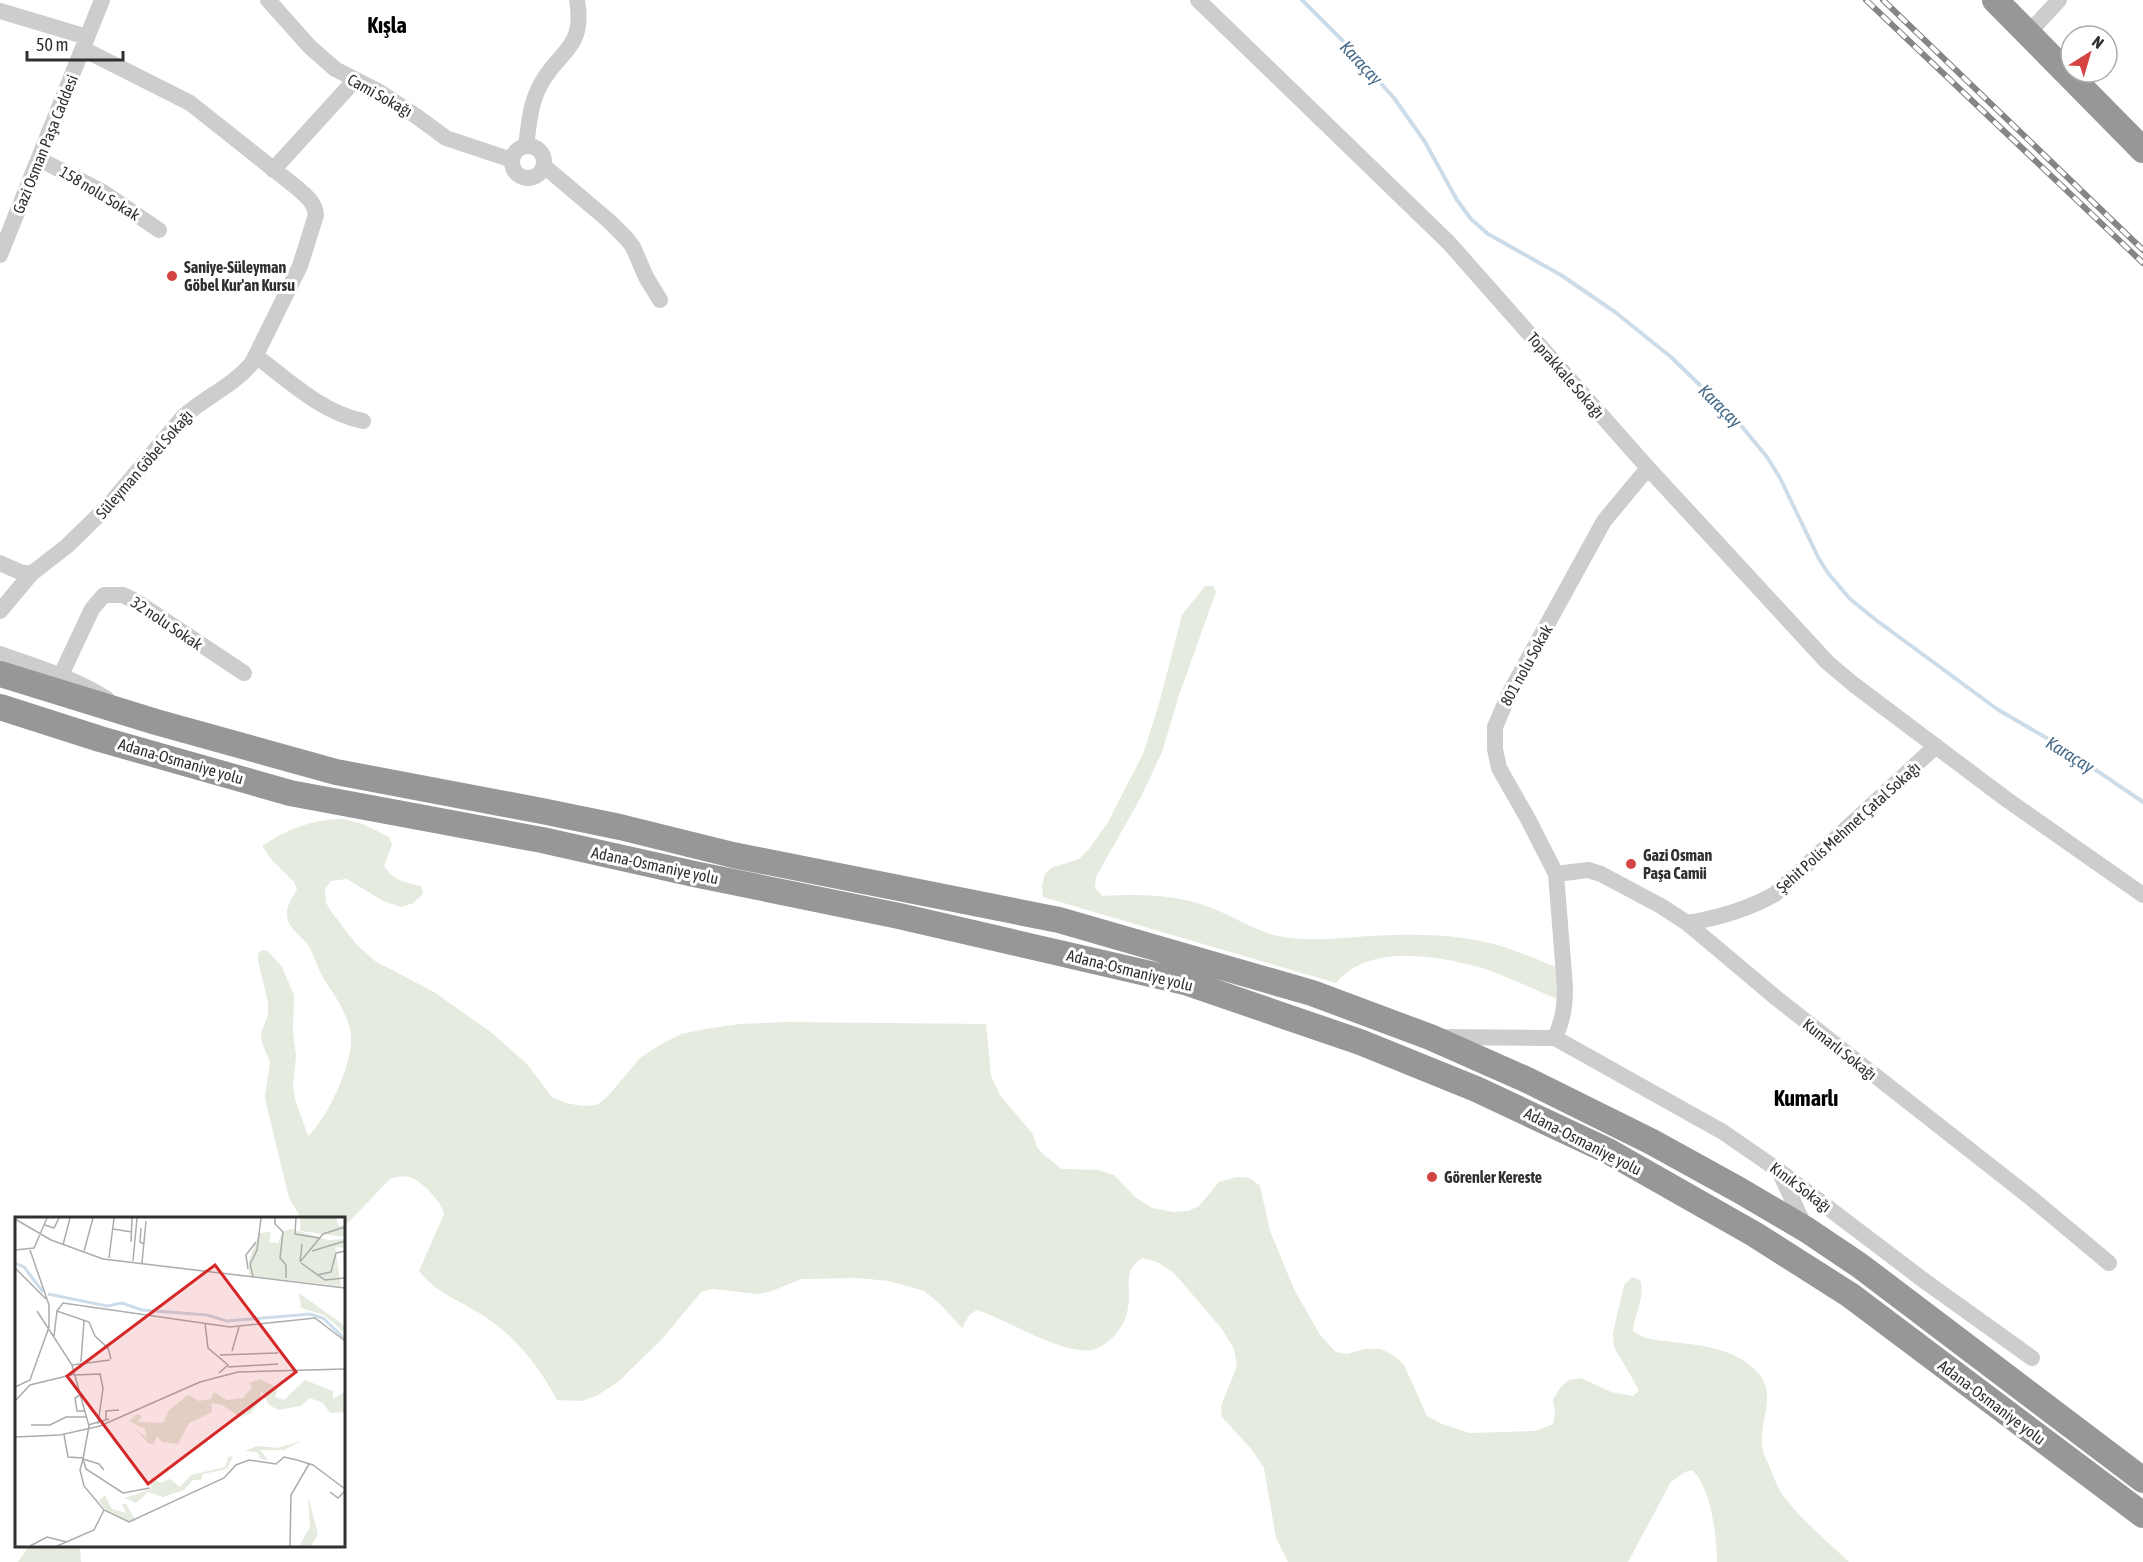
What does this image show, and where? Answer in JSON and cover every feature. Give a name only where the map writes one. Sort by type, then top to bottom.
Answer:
[{"type":"highway","points":[[1995,0],[2143,150]]},
{"type":"highway","points":[[2007,0],[2059,53]]},
{"type":"highway","points":[[2090,84],[2143,137]]},
{"type":"highway","name":"Adana-Osmaniye yolu","points":[[0,674],[133,715],[336,772],[543,811],[733,855],[1059,920],[1312,993],[1430,1038],[1525,1079],[1652,1142],[1739,1190],[1807,1230],[1859,1265],[2143,1480]]},
{"type":"highway","name":"Adana-Osmaniye yolu","points":[[0,707],[100,739],[290,792],[542,840],[694,874],[899,915],[1185,982],[1360,1042],[1476,1089],[1608,1151],[1754,1234],[1850,1295],[2143,1515]]},
{"type":"street","name":"Gazi Osman Paşa Caddesi","points":[[0,255],[102,0]]},
{"type":"street","name":"Cami Sokağı","points":[[268,0],[324,61],[378,91],[446,138],[512,160]]},
{"type":"street","points":[[526,146],[530,117],[538,90],[548,73],[566,54],[574,40],[579,16],[577,0]]},
{"type":"street","name":"Toprakkale Sokağı","points":[[1198,0],[1449,243],[1648,468],[1827,662],[1852,684],[2006,799],[2143,895]]},
{"type":"street","points":[[2034,27],[2059,0]]},
{"type":"street","name":"Süleyman Göbel Sokağı","points":[[0,11],[85,43],[190,103],[310,200],[316,208],[316,215],[300,266],[256,356],[243,374],[205,399],[183,417],[95,520],[31,574],[0,611]]},
{"type":"street","points":[[273,170],[355,80]]},
{"type":"street","points":[[526,146],[531,146],[540,152],[544,166],[538,174],[528,178],[522,177],[514,170],[512,160],[517,150],[526,146]]},
{"type":"street","name":"158 nolu Sokak","points":[[39,159],[97,188],[159,230]]},
{"type":"street","points":[[544,166],[609,220],[627,238],[660,300]]},
{"type":"street","points":[[256,356],[322,406],[349,418],[363,421]]},
{"type":"street","name":"801 nolu Sokak","points":[[1556,874],[1499,768],[1495,749],[1496,727],[1510,692],[1594,538],[1614,507],[1648,468]]},
{"type":"street","points":[[0,562],[20,572],[31,574]]},
{"type":"street","name":"32 nolu Sokak","points":[[61,675],[92,609],[104,596],[119,594],[137,602],[244,673]]},
{"type":"street","points":[[0,654],[61,675],[87,687],[133,715]]},
{"type":"street","name":"Şehit Polis Mehmet Çatal Sokağı","points":[[1687,923],[1733,913],[1775,894],[1936,746]]},
{"type":"street","name":"Kumarlı Sokağı","points":[[1556,874],[1588,870],[1601,874],[1661,906],[1687,923],[1775,997],[2031,1198],[2109,1263]]},
{"type":"street","points":[[1555,1038],[1562,1022],[1565,1005],[1556,874]]},
{"type":"street","name":"Kınık Sokağı","points":[[1430,1038],[1555,1038],[1700,1117],[1778,1170],[1926,1282],[2032,1358]]},
{"type":"street","points":[[1778,1170],[1807,1230]]},
{"type":"shaded area","points":[[1205,586],[1213,586],[1216,592],[1179,695],[1162,752],[1141,797],[1096,877],[1095,888],[1103,896],[1148,895],[1190,901],[1278,936],[1322,939],[1423,935],[1449,936],[1488,943],[1508,948],[1556,967],[1557,999],[1485,969],[1421,956],[1401,956],[1365,962],[1349,971],[1336,983],[1043,897],[1042,886],[1045,874],[1051,868],[1079,859],[1108,822],[1143,754],[1159,704],[1182,615]]},
{"type":"shaded area","points":[[332,819],[363,824],[389,837],[392,845],[384,866],[396,878],[421,886],[423,894],[413,903],[402,907],[383,901],[347,879],[331,881],[325,889],[326,903],[357,945],[375,961],[434,992],[492,1033],[527,1064],[552,1097],[582,1106],[597,1105],[608,1096],[640,1058],[681,1034],[706,1029],[740,1024],[787,1022],[986,1024],[991,1076],[1000,1095],[1032,1133],[1037,1147],[1044,1155],[1062,1169],[1099,1170],[1114,1175],[1135,1197],[1152,1208],[1173,1212],[1188,1211],[1199,1206],[1219,1182],[1237,1177],[1250,1178],[1260,1186],[1270,1231],[1294,1289],[1320,1335],[1336,1352],[1347,1354],[1365,1349],[1381,1349],[1393,1355],[1404,1365],[1427,1416],[1442,1424],[1470,1433],[1536,1431],[1553,1424],[1555,1414],[1553,1400],[1560,1388],[1569,1380],[1581,1378],[1611,1392],[1633,1396],[1639,1390],[1614,1347],[1613,1333],[1624,1285],[1632,1277],[1640,1280],[1642,1293],[1633,1331],[1651,1339],[1720,1350],[1742,1359],[1760,1375],[1767,1392],[1762,1431],[1763,1451],[1778,1487],[1784,1497],[1815,1531],[1849,1562],[1717,1562],[1712,1513],[1704,1488],[1692,1470],[1671,1482],[1628,1562],[1288,1562],[1276,1538],[1264,1468],[1252,1450],[1222,1417],[1221,1406],[1237,1366],[1234,1349],[1222,1329],[1173,1272],[1157,1262],[1142,1258],[1129,1275],[1129,1301],[1123,1324],[1112,1338],[1095,1349],[1069,1348],[1053,1343],[977,1310],[970,1314],[962,1328],[940,1304],[924,1291],[889,1281],[857,1278],[801,1279],[758,1294],[712,1289],[701,1292],[662,1339],[618,1382],[596,1396],[581,1401],[557,1400],[535,1365],[506,1333],[484,1316],[441,1291],[419,1271],[444,1214],[435,1198],[419,1182],[406,1176],[390,1179],[345,1226],[345,1217],[300,1217],[289,1198],[266,1103],[270,1062],[262,1043],[261,1033],[268,1015],[268,1003],[258,954],[262,950],[268,951],[282,967],[294,995],[293,1032],[296,1056],[293,1086],[295,1099],[308,1136],[316,1127],[338,1089],[348,1061],[351,1036],[344,1011],[321,974],[310,948],[288,920],[288,908],[297,889],[294,882],[271,859],[262,846],[301,826]]},
{"type":"shaded area","points":[[28,1547],[80,1547],[81,1562],[18,1562]]},
{"type":"waterway","name":"Karaçay","points":[[1302,0],[1343,41],[1394,98],[1425,142],[1457,200],[1471,219],[1488,234],[1561,275],[1615,312],[1671,357],[1739,423],[1767,457],[1780,478],[1819,559],[1850,599],[1997,709],[2062,747],[2143,802]]},
{"type":"railway","points":[[1866,0],[2143,263]]},
{"type":"railway","points":[[1883,0],[2143,250]]},
{"type":"place","name":"Saniye-Süleyman Göbel Kur'an Kursu","points":[[172,276]]},
{"type":"place","name":"Gazi Osman Paşa Camii","points":[[1631,864]]},
{"type":"place","name":"Görenler Kereste","points":[[1432,1177]]},
{"type":"district","name":"Kışla","points":[[387,25]]},
{"type":"district","name":"Kumarlı","points":[[1806,1098]]}]
